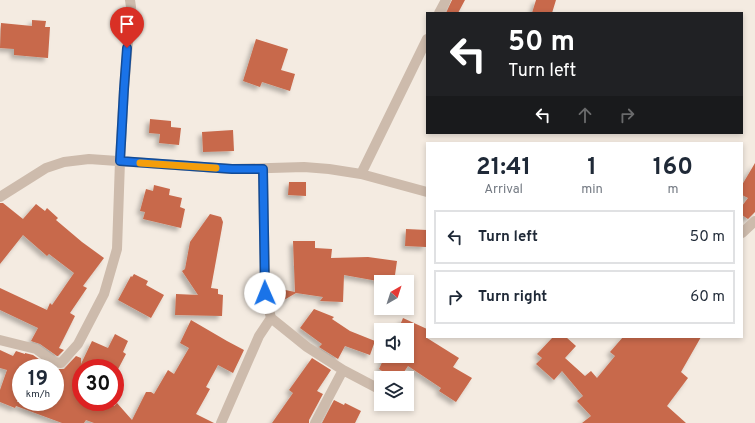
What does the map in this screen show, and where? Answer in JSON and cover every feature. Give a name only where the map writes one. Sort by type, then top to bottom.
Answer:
[{"type":"street","points":[[0,340],[36,349],[54,362],[61,363],[78,344],[104,294],[117,249],[120,161],[131,7],[130,0]]},
{"type":"street","points":[[440,12],[446,0]]},
{"type":"street","points":[[361,174],[426,41]]},
{"type":"street","points":[[0,197],[46,168],[64,162],[89,158],[232,169],[329,169],[361,174],[426,192]]},
{"type":"street","points":[[263,169],[265,293],[271,318],[307,347],[343,370],[374,386]]},
{"type":"street","points":[[743,232],[755,221]]},
{"type":"street","points":[[221,423],[258,336],[271,318]]},
{"type":"street","points":[[315,423],[343,370]]},
{"type":"building","points":[[452,0],[465,0],[459,12],[446,12]]},
{"type":"building","points":[[536,0],[556,0],[552,12],[532,12]]},
{"type":"building","points":[[32,20],[46,21],[45,27],[50,27],[48,58],[14,55],[14,49],[0,48],[1,23],[32,26]]},
{"type":"building","points":[[256,39],[288,49],[281,70],[295,74],[290,91],[262,82],[260,87],[243,81]]},
{"type":"building","points":[[150,119],[171,121],[171,127],[181,128],[179,145],[159,143],[160,134],[149,133]]},
{"type":"building","points":[[233,130],[234,151],[203,152],[202,132]]},
{"type":"building","points":[[755,163],[755,212],[748,219],[743,216],[743,205],[748,198],[743,196],[743,183]]},
{"type":"building","points":[[289,182],[306,182],[306,196],[288,195]]},
{"type":"building","points":[[154,185],[170,189],[169,195],[182,198],[180,207],[185,209],[181,228],[143,219],[145,212],[140,211],[146,189],[153,191]]},
{"type":"building","points":[[0,203],[3,203],[23,219],[36,204],[45,211],[47,208],[58,218],[56,220],[104,258],[83,286],[87,288],[70,313],[75,316],[59,348],[64,350],[58,356],[40,344],[31,341],[38,328],[0,310],[0,288],[47,310],[50,303],[52,305],[74,273],[49,254],[47,256],[23,235],[0,264]]},
{"type":"building","points":[[210,214],[221,217],[223,222],[211,288],[218,289],[218,294],[223,295],[222,316],[175,315],[176,294],[198,295],[182,271],[185,269],[190,242]]},
{"type":"building","points":[[406,229],[426,230],[426,247],[405,246]]},
{"type":"building","points":[[293,241],[315,241],[315,248],[332,249],[331,258],[368,257],[397,261],[395,275],[374,275],[374,280],[344,275],[343,302],[320,301],[323,297],[296,293],[277,304],[271,287],[295,292]]},
{"type":"building","points":[[134,274],[148,281],[146,285],[164,295],[151,318],[118,300],[131,276],[132,277]]},
{"type":"building","points":[[314,309],[334,317],[332,319],[350,331],[374,341],[374,344],[370,355],[345,346],[338,359],[319,347],[322,344],[300,328]]},
{"type":"building","points":[[403,318],[414,323],[401,323]]},
{"type":"building","points":[[191,320],[244,350],[233,373],[218,365],[206,387],[210,389],[196,414],[214,423],[94,423],[86,420],[84,423],[62,423],[30,411],[64,411],[64,369],[72,360],[72,411],[124,411],[132,420],[146,392],[151,392],[154,394],[168,370],[174,374],[189,348],[180,343]]},
{"type":"building","points":[[414,323],[426,329],[426,338],[459,358],[453,367],[472,378],[456,402],[439,391],[441,388],[408,366],[405,371],[382,371],[379,369],[382,363],[414,363]]},
{"type":"building","points":[[115,334],[128,341],[123,352],[126,354],[123,359],[83,359],[92,341],[108,348]]},
{"type":"building","points":[[552,338],[567,338],[576,346],[565,358],[585,376],[591,371],[597,378],[615,356],[610,352],[622,338],[700,338],[681,372],[688,378],[667,406],[686,423],[582,423],[591,416],[577,401],[583,396],[562,371],[554,380],[536,364],[542,358],[537,354]]},
{"type":"building","points":[[0,350],[13,356],[16,351],[33,355],[39,359],[12,359],[12,407],[0,402],[0,390],[7,370],[0,368]]},
{"type":"building","points":[[76,356],[81,359],[73,359]]},
{"type":"building","points":[[312,358],[331,370],[317,391],[323,394],[309,420],[309,423],[272,423],[293,393],[289,390]]},
{"type":"building","points":[[334,400],[344,405],[345,403],[361,411],[355,423],[322,423]]},
{"type":"slow traffic","points":[[140,163],[216,168]]},
{"type":"route","points":[[127,48],[120,161],[204,168],[263,169],[265,293]]}]
